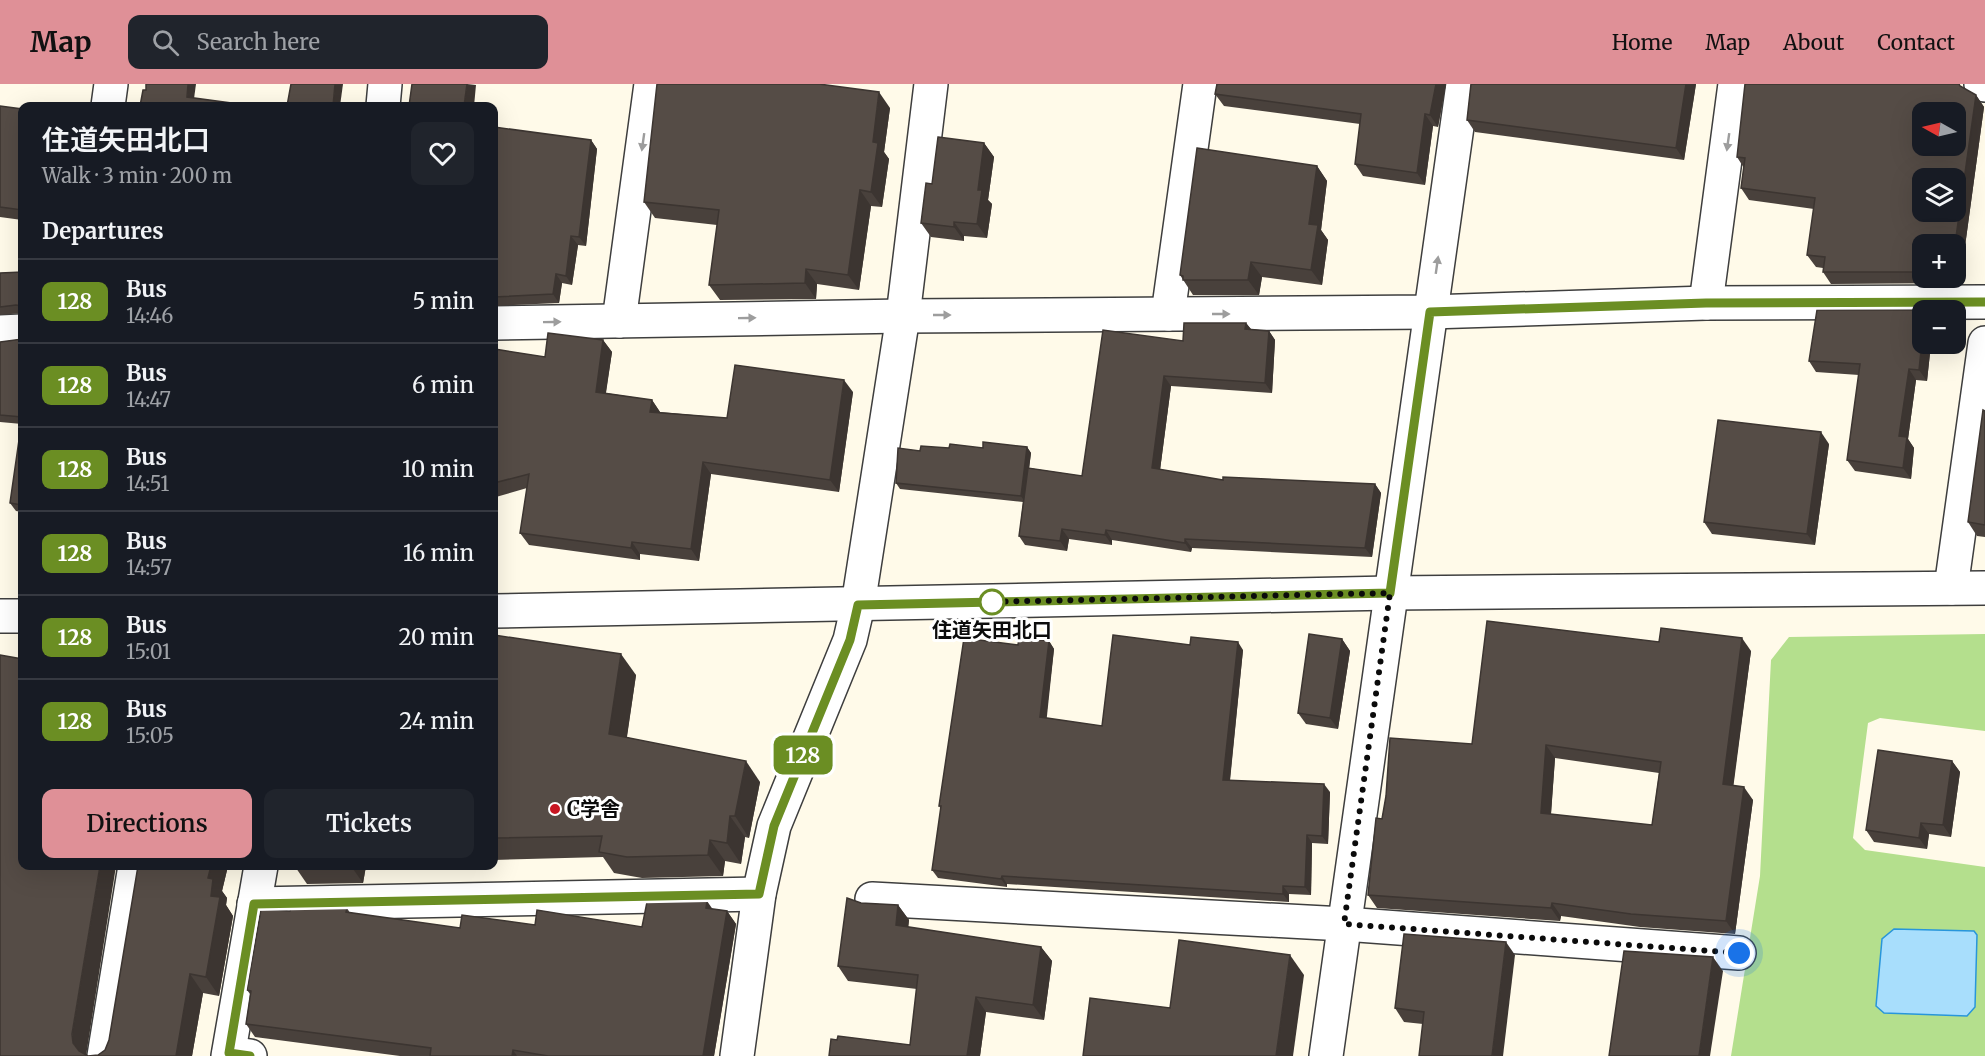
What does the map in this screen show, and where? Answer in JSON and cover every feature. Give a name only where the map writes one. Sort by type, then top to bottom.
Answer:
[{"type":"street","points":[[109,102],[111,84]]},
{"type":"street","points":[[383,102],[386,84]]},
{"type":"street","points":[[619,321],[651,84]]},
{"type":"street","points":[[737,1056],[759,894],[774,826],[850,640],[858,605],[903,316],[931,84]]},
{"type":"street","points":[[1168,314],[1200,84]]},
{"type":"street","points":[[1326,1056],[1463,84]]},
{"type":"street","points":[[1706,303],[1736,84]]},
{"type":"street","points":[[498,323],[903,316],[1430,312],[1706,303],[1985,302]]},
{"type":"street","points":[[0,332],[18,331]]},
{"type":"street","points":[[1950,588],[1985,343]]},
{"type":"street","points":[[498,610],[858,605],[1390,593],[1985,588]]},
{"type":"street","points":[[0,616],[18,616]]},
{"type":"street","points":[[104,1056],[134,870]]},
{"type":"street","points":[[236,1055],[260,870]]},
{"type":"street","points":[[254,904],[759,894]]},
{"type":"street","points":[[872,899],[1344,924],[1739,953]]},
{"type":"green space","points":[[1985,634],[1985,731],[1880,718],[1868,723],[1853,838],[1865,850],[1985,867],[1985,1056],[1731,1056],[1760,876],[1771,660],[1789,637]]},
{"type":"water","points":[[1894,929],[1974,931],[1977,935],[1975,1007],[1967,1016],[1884,1013],[1876,1006],[1882,939]]},
{"type":"building","points":[[146,84],[188,84],[187,97],[224,102],[141,102],[143,90],[146,90]]},
{"type":"building","points":[[291,84],[335,84],[333,102],[288,102]]},
{"type":"building","points":[[412,84],[467,84],[465,102],[410,102]]},
{"type":"building","points":[[657,84],[819,84],[879,92],[873,142],[878,143],[871,192],[860,190],[848,275],[806,269],[805,283],[709,285],[719,210],[644,202]]},
{"type":"building","points":[[1217,84],[1436,84],[1430,115],[1425,114],[1417,173],[1355,164],[1361,114],[1215,94]]},
{"type":"building","points":[[1471,84],[1686,84],[1676,148],[1467,120]]},
{"type":"building","points":[[1745,84],[1959,84],[1976,95],[1966,168],[1912,168],[1912,222],[1958,222],[1956,234],[1912,234],[1912,272],[1823,272],[1825,257],[1807,255],[1815,198],[1741,188],[1745,158],[1737,157]]},
{"type":"building","points":[[0,106],[18,108],[18,209],[0,207]]},
{"type":"building","points":[[498,128],[591,140],[579,237],[571,236],[566,276],[556,274],[553,294],[498,297]]},
{"type":"building","points":[[938,137],[984,143],[978,190],[982,190],[977,224],[954,222],[954,227],[921,223],[926,183],[932,184]]},
{"type":"building","points":[[1197,148],[1317,166],[1309,224],[1318,225],[1311,270],[1251,262],[1248,280],[1183,280],[1183,276],[1180,275]]},
{"type":"building","points":[[18,272],[18,305],[0,307],[0,273]]},
{"type":"building","points":[[1817,310],[1912,310],[1912,354],[1921,354],[1919,370],[1909,369],[1899,436],[1907,437],[1903,468],[1847,460],[1860,364],[1809,361]]},
{"type":"building","points":[[1184,323],[1246,323],[1245,329],[1269,331],[1265,383],[1164,376],[1152,468],[1223,480],[1223,477],[1375,484],[1365,548],[1185,539],[1185,543],[1106,530],[1105,535],[1062,529],[1060,541],[1019,536],[1028,468],[1082,476],[1103,330],[1183,341]]},
{"type":"building","points":[[548,333],[603,340],[596,392],[652,400],[650,412],[727,418],[735,365],[844,380],[830,480],[703,462],[691,549],[632,542],[631,548],[520,533],[529,474],[498,482],[498,350],[545,357]]},
{"type":"building","points":[[18,340],[18,417],[0,415],[0,342]]},
{"type":"building","points":[[1983,410],[1985,411],[1985,525],[1968,522]]},
{"type":"building","points":[[1718,420],[1821,432],[1807,534],[1704,522]]},
{"type":"building","points":[[983,442],[1027,447],[1021,496],[896,483],[898,448],[920,451],[921,446],[949,448],[950,444],[983,448]]},
{"type":"building","points":[[18,447],[18,504],[10,503]]},
{"type":"building","points":[[1487,621],[1659,642],[1661,628],[1742,638],[1723,784],[1744,787],[1726,921],[1631,914],[1552,903],[1551,908],[1368,895],[1376,818],[1382,819],[1386,796],[1390,738],[1472,744]],"holes":[[[1546,745],[1661,762],[1652,825],[1541,813]]]},
{"type":"building","points":[[1309,634],[1342,639],[1330,718],[1298,713]]},
{"type":"building","points":[[1113,635],[1190,645],[1191,637],[1238,642],[1223,780],[1324,784],[1322,836],[1307,835],[1305,887],[1283,886],[1283,894],[1002,876],[1001,879],[932,870],[941,806],[939,806],[964,638],[1018,645],[1019,637],[1049,641],[1040,717],[1102,726]]},
{"type":"building","points":[[498,636],[621,654],[609,734],[746,761],[735,816],[730,816],[727,843],[710,840],[708,855],[627,857],[599,852],[602,836],[498,838]]},
{"type":"building","points":[[0,655],[18,658],[18,870],[99,870],[72,1034],[73,1043],[79,1051],[88,1056],[0,1056]]},
{"type":"building","points":[[1878,750],[1952,761],[1943,825],[1921,823],[1919,838],[1866,830]]},
{"type":"building","points":[[137,870],[210,870],[208,878],[213,879],[211,896],[220,897],[206,977],[190,974],[176,1056],[88,1056],[98,1055],[105,1050],[109,1040]]},
{"type":"building","points":[[847,898],[861,903],[898,905],[896,925],[1041,947],[1033,1005],[976,997],[967,1056],[829,1056],[831,1039],[837,1040],[838,1036],[910,1045],[918,975],[838,966]]},
{"type":"building","points":[[707,901],[706,908],[727,911],[703,1056],[548,1056],[513,1050],[512,1056],[430,1056],[431,1048],[246,1024],[251,991],[247,990],[261,909],[290,911],[291,909],[347,908],[346,912],[460,928],[462,915],[535,925],[537,910],[642,927],[647,902]]},
{"type":"building","points":[[1404,934],[1506,942],[1492,1056],[1419,1056],[1424,1012],[1395,1008]]},
{"type":"building","points":[[1179,940],[1290,955],[1276,1056],[1083,1056],[1090,998],[1170,1008]]},
{"type":"building","points":[[1624,951],[1713,957],[1699,1056],[1609,1056]]},
{"type":"bus line","name":"128","points":[[250,1056],[229,1053],[254,904],[759,894],[774,826],[850,640],[858,605],[1390,593],[1430,312],[1706,303],[1985,302]]},
{"type":"place","name":"住道矢田北口","points":[[992,602]]},
{"type":"place","name":"C学舎","points":[[555,809]]},
{"type":"route","points":[[992,602],[988,602],[1390,593],[1344,924],[1739,953]]}]
